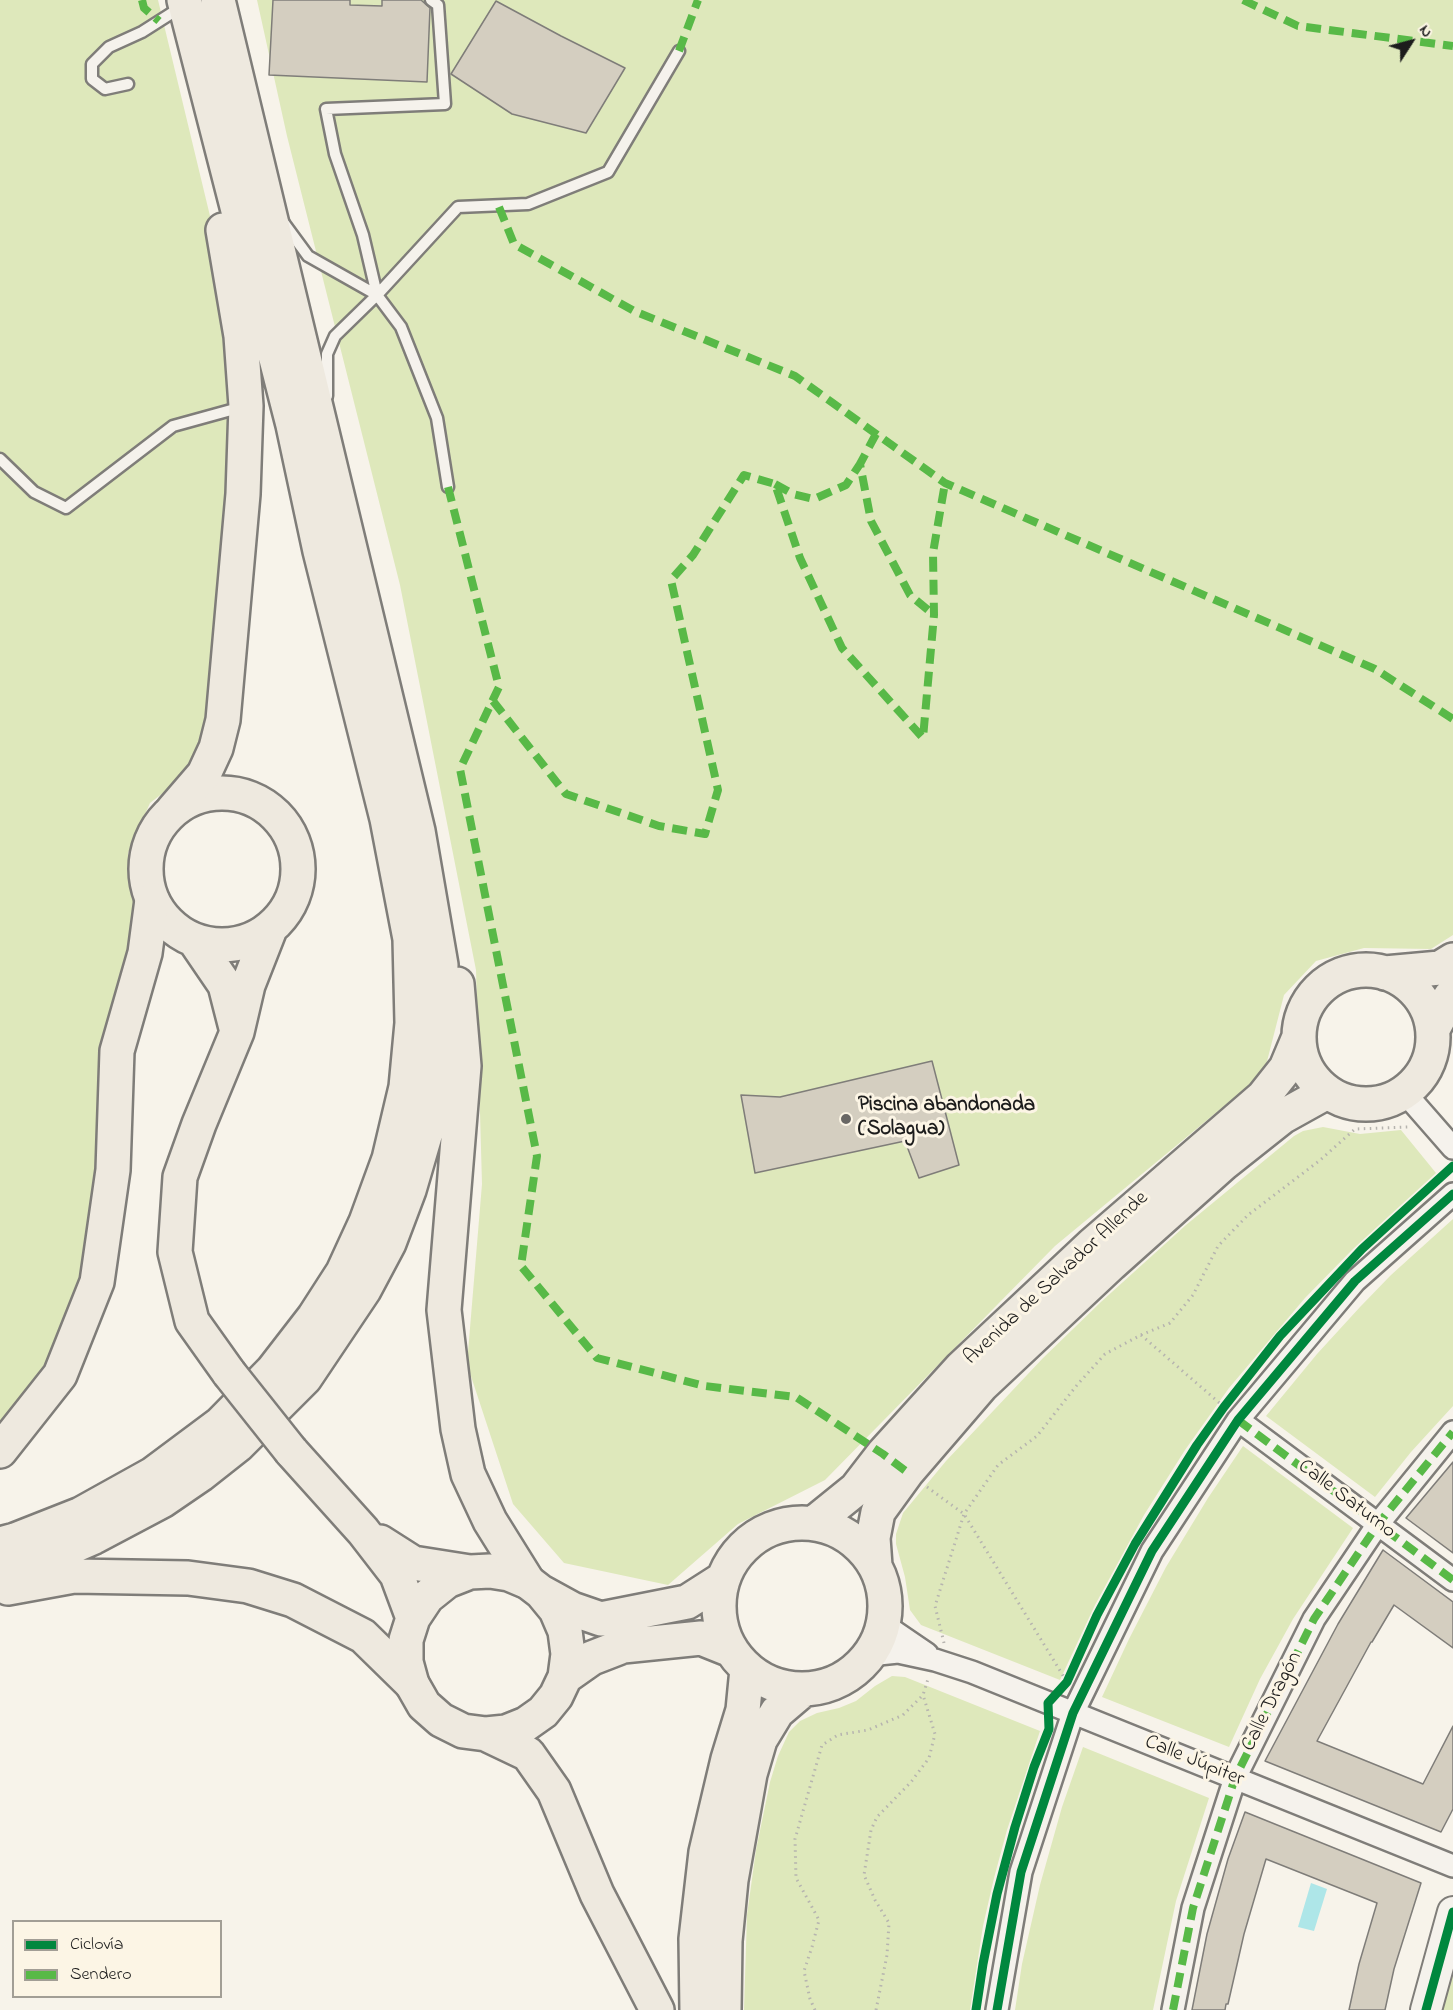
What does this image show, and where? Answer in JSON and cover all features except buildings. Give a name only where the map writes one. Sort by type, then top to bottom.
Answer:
[{"type":"main road","points":[[0,1572],[25,1567],[94,1537],[162,1501],[238,1445],[305,1378],[364,1290],[389,1243],[409,1190],[426,1132],[436,1075],[441,965],[418,831],[218,0]]},
{"type":"main road","points":[[173,810],[194,798],[226,793],[242,795],[264,805],[282,821],[293,842],[299,866],[296,889],[286,911],[270,929],[247,942],[221,946],[195,941],[177,932],[162,918],[152,900],[146,876],[147,851],[157,828],[204,774],[216,748],[223,720],[243,494],[246,406],[241,336],[211,166],[177,4]]},
{"type":"main road","points":[[0,1544],[81,1514],[153,1474],[220,1424],[273,1370],[314,1317],[343,1272],[366,1222],[389,1160],[406,1087],[412,1023],[410,939],[387,819],[320,551],[293,425],[177,4]]},
{"type":"main road","points":[[235,70],[257,130],[282,220],[420,750],[453,932],[464,1066],[444,1310],[458,1429],[468,1474],[490,1521],[535,1587],[556,1610],[566,1631],[568,1654],[565,1677],[556,1696],[543,1712],[526,1724],[506,1732],[486,1734],[463,1731],[441,1720],[424,1705],[412,1684],[406,1662],[406,1640],[412,1618],[427,1597],[440,1586],[470,1572]]},
{"type":"main road","points":[[0,1451],[60,1374],[97,1282],[113,1170],[117,1050],[145,953],[152,900]]},
{"type":"main road","points":[[270,929],[248,985],[237,1032],[199,1124],[180,1178],[175,1252],[192,1322],[291,1451],[363,1531],[397,1575],[412,1618]]},
{"type":"main road","points":[[195,941],[225,985],[237,1032]]},
{"type":"main road","points":[[1385,973],[1403,981],[1417,994],[1428,1010],[1433,1029],[1432,1047],[1427,1065],[1418,1080],[1404,1092],[1386,1101],[1365,1104],[1345,1101],[1327,1092],[1312,1077],[1302,1058],[1299,1037],[1302,1017],[1311,998],[1326,983],[1344,974],[1365,970],[1385,973],[1440,968],[1453,960]]},
{"type":"main road","points":[[1433,1029],[1453,995]]},
{"type":"main road","name":"Avenida de Salvador Allende","points":[[814,1523],[856,1489],[961,1368],[1092,1245],[1263,1097],[1286,1068],[1299,1037]]},
{"type":"main road","name":"Avenida de Salvador Allende","points":[[875,1566],[873,1538],[878,1512],[907,1472],[981,1386],[1111,1264],[1224,1163],[1282,1117],[1327,1092]]},
{"type":"main road","points":[[565,1677],[592,1658],[623,1646],[701,1638],[739,1659],[764,1680],[784,1687],[804,1689],[829,1685],[852,1673],[869,1655],[878,1640],[883,1624],[885,1604],[882,1585],[875,1566],[860,1546],[839,1531],[814,1523],[791,1523],[769,1529],[749,1541],[733,1558],[723,1579],[718,1603],[721,1627],[739,1659],[743,1710],[728,1760],[706,1852],[696,1939],[697,2010]]},
{"type":"main road","points":[[363,1531],[413,1563],[470,1572],[490,1571],[509,1574],[572,1609],[600,1619],[687,1602],[723,1579]]},
{"type":"main road","points":[[0,1590],[74,1576],[188,1578],[248,1586],[293,1600],[363,1636],[412,1684]]},
{"type":"main road","points":[[724,2010],[724,1941],[731,1880],[750,1774],[760,1740],[777,1712],[804,1689]]},
{"type":"main road","points":[[486,1734],[528,1754],[554,1791],[597,1894],[657,2010]]},
{"type":"main road","points":[[1426,2010],[1453,1912]]},
{"type":"street","points":[[1404,1092],[1453,1148]]},
{"type":"street","points":[[997,2010],[1021,1872],[1074,1713],[1152,1551],[1231,1413],[1355,1281],[1453,1194]]},
{"type":"street","name":"Calle Saturno","points":[[1231,1413],[1453,1580]]},
{"type":"street","name":"Calle Dragón","points":[[1173,2010],[1193,1908],[1235,1778],[1314,1619],[1378,1524],[1453,1432]]},
{"type":"street","name":"Calle Júpiter","points":[[883,1624],[935,1660]]},
{"type":"street","name":"Calle Júpiter","points":[[869,1655],[898,1652],[935,1660],[972,1672],[1453,1866]]},
{"type":"lane","points":[[377,295],[363,235],[335,154],[326,109],[445,104],[438,4],[431,0]]},
{"type":"lane","points":[[128,84],[105,89],[92,79],[92,64],[108,47],[142,32],[177,4]]},
{"type":"lane","points":[[327,396],[327,354],[335,336],[377,295],[458,207],[528,204],[608,172],[679,51]]},
{"type":"lane","points":[[282,220],[308,256],[377,295],[401,327],[437,418],[448,487]]},
{"type":"lane","points":[[0,459],[34,492],[66,508],[173,426],[246,406]]},
{"type":"path","points":[[814,2010],[804,1971],[819,1920],[796,1878],[795,1839],[822,1746],[838,1735],[868,1730],[903,1715],[923,1695],[944,1641],[935,1606],[964,1514],[998,1465],[1037,1436],[1105,1354],[1140,1335],[1170,1323],[1193,1294],[1218,1246],[1248,1215],[1319,1161],[1355,1129],[1410,1127]]},
{"type":"path","points":[[1140,1335],[1231,1413]]},
{"type":"path","points":[[1231,1398],[1231,1413]]},
{"type":"path","points":[[1217,1416],[1231,1413]]},
{"type":"path","points":[[907,1472],[964,1514],[1067,1682]]},
{"type":"path","points":[[1048,1703],[1067,1682],[1071,1672]]},
{"type":"path","points":[[876,2010],[887,1955],[889,1923],[864,1875],[871,1830],[878,1817],[911,1782],[929,1758],[935,1734],[923,1695]]},
{"type":"green space","points":[[0,0],[158,0],[223,270],[237,391],[215,711],[190,772],[150,803],[128,853],[138,945],[94,1248],[73,1326],[0,1436]]},
{"type":"green space","points":[[257,0],[1453,0],[1453,935],[1431,949],[1364,948],[1316,961],[1284,995],[1264,1073],[1055,1246],[825,1480],[738,1524],[668,1585],[564,1563],[513,1504],[467,1364],[482,1184],[476,970],[400,585],[287,136]]},
{"type":"green space","points":[[1323,1127],[1360,1134],[1401,1130],[1436,1173],[1354,1248],[1305,1298],[1229,1388],[1185,1450],[1144,1515],[1095,1605],[1060,1680],[921,1625],[910,1610],[905,1577],[896,1544],[896,1534],[903,1513],[946,1461],[1043,1358],[1102,1301],[1186,1225],[1294,1136],[1303,1131]]},
{"type":"green space","points":[[1453,1219],[1453,1406],[1411,1452],[1375,1497],[1266,1416],[1317,1354],[1360,1307],[1391,1275]]},
{"type":"green space","points":[[1243,1446],[1353,1528],[1293,1619],[1260,1679],[1229,1747],[1102,1697],[1166,1567]]},
{"type":"green space","points":[[892,1676],[905,1677],[1040,1731],[1007,1830],[994,1878],[983,1926],[970,2010],[744,2010],[747,1915],[756,1850],[770,1782],[778,1756],[789,1732],[800,1721],[817,1713],[856,1701]]},
{"type":"green space","points":[[1083,1747],[1209,1798],[1176,1901],[1153,2010],[1015,2010],[1022,1964],[1040,1885],[1062,1807]]},
{"type":"green space","points":[[1453,1934],[1453,2010],[1433,2010]]},
{"type":"water","points":[[1311,1883],[1327,1889],[1314,1931],[1298,1927]]},
{"type":"marked path","points":[[142,0],[144,8],[159,21]]},
{"type":"marked path","points":[[679,51],[698,0]]},
{"type":"marked path","points":[[1243,0],[1298,26],[1453,46]]},
{"type":"marked path","points":[[499,207],[514,244],[634,311],[795,376],[945,483],[1375,669],[1453,719]]},
{"type":"marked path","points":[[876,434],[860,464],[871,521],[910,595],[934,615]]},
{"type":"marked path","points":[[775,484],[793,494],[814,499],[846,485],[860,464]]},
{"type":"marked path","points":[[493,701],[566,794],[659,826],[705,834],[718,790],[671,580],[693,555],[744,475],[775,484],[800,558],[842,648],[923,738],[934,615],[933,553],[945,483]]},
{"type":"marked path","points":[[448,487],[499,687],[460,769],[537,1156],[521,1266],[597,1358],[705,1386],[796,1397],[907,1472]]},
{"type":"marked path","points":[[1238,1420],[1453,1580]]},
{"type":"marked path","points":[[1173,2010],[1193,1908],[1235,1778],[1314,1619],[1378,1524],[1453,1432]]},
{"type":"cycle path","points":[[976,2010],[997,1894],[1015,1827],[1049,1729],[1048,1703],[1067,1682],[1097,1615],[1135,1544],[1197,1445],[1280,1336],[1362,1249],[1453,1166]]},
{"type":"cycle path","points":[[997,2010],[1021,1872],[1073,1713],[1152,1551],[1238,1420],[1355,1281],[1453,1194]]},
{"type":"cycle path","points":[[1426,2010],[1453,1912]]},
{"type":"place","name":"Piscina abandonada (Solagua)","points":[[846,1119]]}]
